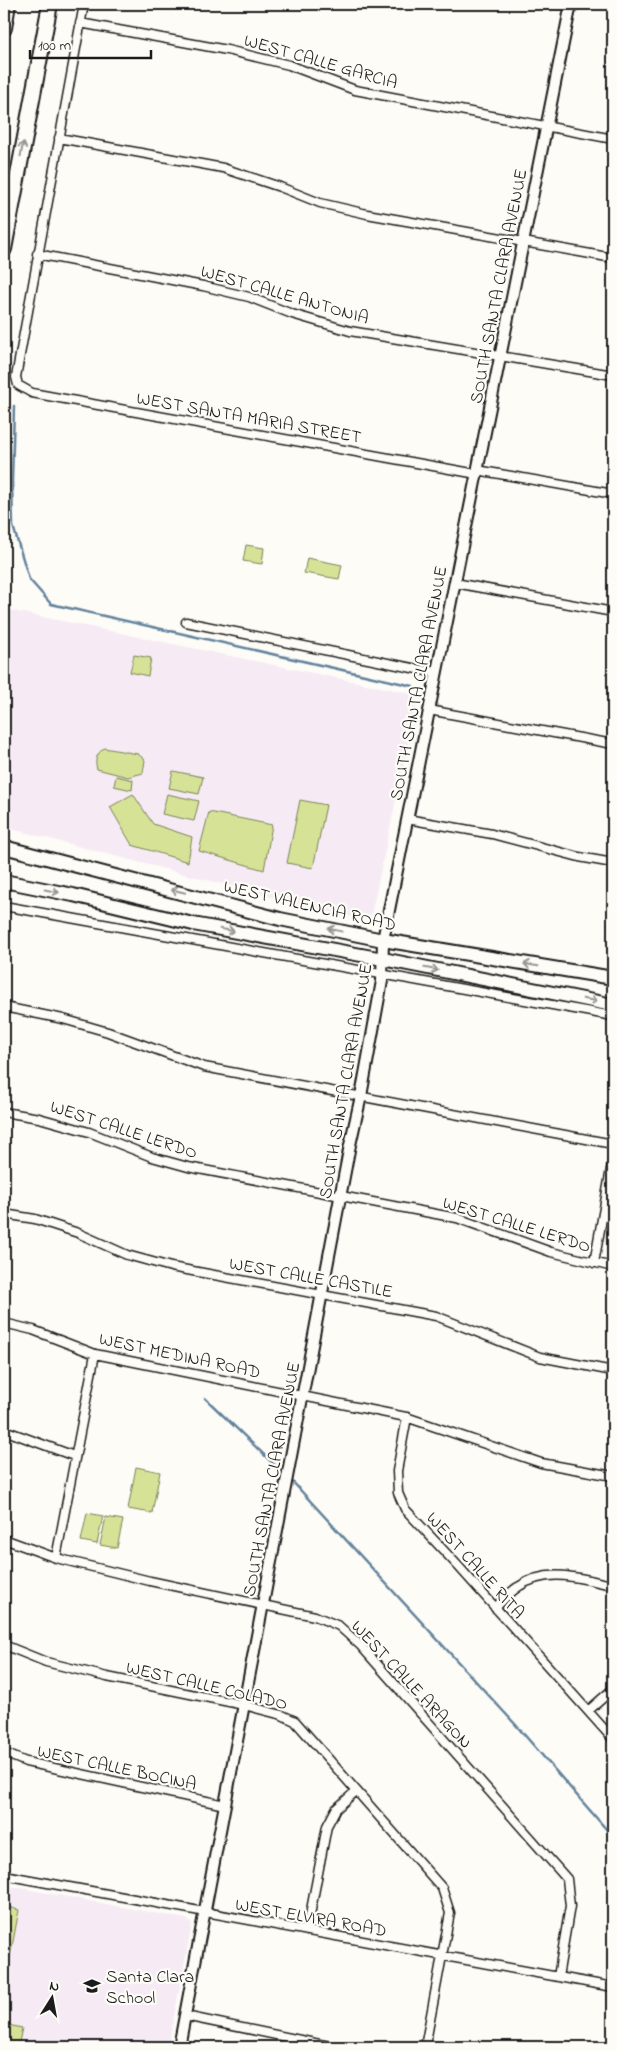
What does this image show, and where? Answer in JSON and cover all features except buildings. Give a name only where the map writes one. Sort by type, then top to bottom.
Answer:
[{"type":"highway","points":[[4,28],[8,4]]},
{"type":"highway","points":[[4,249],[50,4]]},
{"type":"main road","name":"WEST VALENCIA ROAD","points":[[5,847],[280,919],[383,940],[613,978]]},
{"type":"main road","name":"WEST VALENCIA ROAD","points":[[4,881],[73,895],[193,924],[383,959],[613,1005]]},
{"type":"street","points":[[37,254],[84,4]]},
{"type":"street","name":"SOUTH SANTA CLARA AVENUE","points":[[179,2047],[361,1096],[382,976],[383,940],[571,4]]},
{"type":"street","name":"WEST CALLE GARCIA","points":[[80,23],[227,50],[289,65],[355,90],[546,128],[613,139]]},
{"type":"street","points":[[59,138],[223,168],[320,203],[367,214],[613,258]]},
{"type":"street","name":"WEST CALLE ANTONIA","points":[[37,254],[203,286],[249,297],[292,314],[350,331],[613,375]]},
{"type":"street","name":"WEST SANTA MARIA STREET","points":[[37,254],[16,377],[18,385],[32,392],[477,472],[613,494]]},
{"type":"street","points":[[455,583],[613,612]]},
{"type":"street","points":[[186,622],[437,673]]},
{"type":"street","points":[[429,710],[613,744]]},
{"type":"street","points":[[408,819],[492,834],[578,857],[613,863]]},
{"type":"street","points":[[4,906],[382,976],[613,1016]]},
{"type":"street","points":[[4,1007],[63,1019],[108,1032],[204,1067],[613,1144]]},
{"type":"street","name":"WEST CALLE LERDO","points":[[4,1112],[39,1118],[89,1132],[152,1157],[188,1167],[457,1218],[551,1252],[613,1267]]},
{"type":"street","points":[[594,1263],[613,1158]]},
{"type":"street","name":"WEST CALLE CASTILE","points":[[4,1214],[35,1219],[78,1233],[127,1255],[171,1267],[436,1316],[540,1357],[613,1371]]},
{"type":"street","name":"WEST MEDINA ROAD","points":[[4,1323],[33,1330],[95,1354],[407,1417],[542,1463],[613,1476]]},
{"type":"street","points":[[56,1558],[95,1354]]},
{"type":"street","name":"WEST CALLE RITA","points":[[407,1417],[397,1470],[398,1493],[405,1509],[613,1739]]},
{"type":"street","points":[[4,1430],[74,1456]]},
{"type":"street","name":"WEST CALLE ARAGON","points":[[4,1539],[56,1558],[150,1581],[315,1616],[339,1626],[361,1646],[567,1878],[570,1906],[558,1977]]},
{"type":"street","points":[[495,1608],[518,1586],[539,1577],[555,1574],[613,1585]]},
{"type":"street","name":"WEST CALLE COLADO","points":[[4,1646],[46,1662],[282,1715],[295,1721],[442,1888],[450,1913],[426,2047]]},
{"type":"street","points":[[588,1711],[613,1690]]},
{"type":"street","name":"WEST CALLE BOCINA","points":[[4,1753],[26,1762],[225,1805]]},
{"type":"street","points":[[306,1931],[327,1826],[336,1809],[356,1791]]},
{"type":"street","name":"WEST ELVIRA ROAD","points":[[4,1875],[613,1987]]},
{"type":"street","points":[[185,2016],[308,2044],[334,2047]]},
{"type":"shaded area","points":[[4,609],[419,695],[370,920],[336,914],[4,827]]},
{"type":"shaded area","name":"Santa Clara School","points":[[4,1885],[187,1919],[192,1925],[168,2047],[4,2047]]},
{"type":"green space","points":[[246,545],[264,548],[262,564],[243,561]]},
{"type":"green space","points":[[307,558],[342,565],[339,579],[304,573]]},
{"type":"green space","points":[[134,655],[151,658],[148,676],[130,672]]},
{"type":"green space","points":[[104,748],[138,754],[145,760],[143,773],[128,777],[97,769],[97,757]]},
{"type":"green space","points":[[173,771],[203,777],[199,794],[169,788]]},
{"type":"green space","points":[[116,776],[133,780],[132,790],[114,786]]},
{"type":"green space","points":[[133,794],[153,824],[192,837],[188,862],[132,845],[110,807]]},
{"type":"green space","points":[[167,794],[199,801],[194,821],[162,814]]},
{"type":"green space","points":[[300,800],[326,805],[313,868],[287,863]]},
{"type":"green space","points":[[209,812],[272,825],[264,870],[199,851]]},
{"type":"green space","points":[[136,1467],[160,1472],[152,1513],[128,1509]]},
{"type":"green space","points":[[87,1513],[103,1516],[97,1544],[81,1541]]},
{"type":"green space","points":[[106,1517],[123,1520],[117,1548],[100,1545]]},
{"type":"green space","points":[[4,1906],[19,1910],[10,1957],[4,1956]]},
{"type":"green space","points":[[4,2024],[22,2028],[18,2047],[4,2047]]},
{"type":"waterway","points":[[14,406],[13,526],[29,579],[51,604],[413,686]]},
{"type":"waterway","points":[[205,1398],[285,1475]]},
{"type":"waterway","points":[[291,1480],[515,1724],[613,1837]]},
{"type":"place","name":"Santa Clara School","points":[[92,1986]]}]
